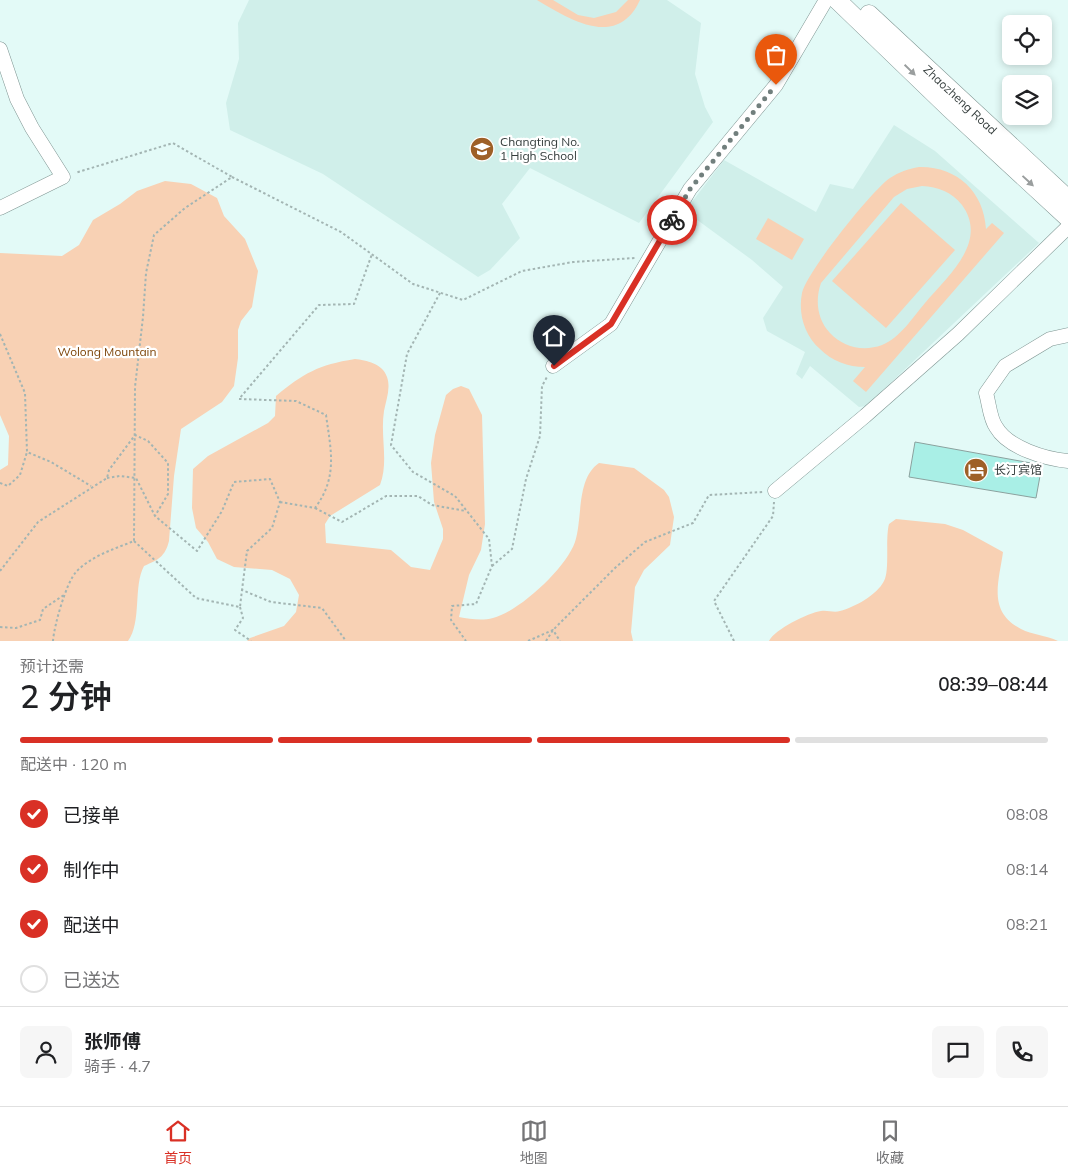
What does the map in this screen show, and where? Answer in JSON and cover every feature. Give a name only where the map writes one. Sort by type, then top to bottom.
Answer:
[{"type":"main road","points":[[837,0],[949,108],[1068,218]]},
{"type":"main road","name":"Zhaozheng Road","points":[[854,0],[1068,199]]},
{"type":"street","points":[[554,366],[611,324],[690,189],[776,85],[826,0]]},
{"type":"street","points":[[0,49],[17,98],[32,128],[63,177],[0,208]]},
{"type":"street","points":[[775,491],[865,416],[958,334],[1068,227]]},
{"type":"street","points":[[1068,335],[1050,339],[1005,366],[986,393],[996,427],[1017,447],[1057,460],[1068,461]]},
{"type":"path","points":[[63,177],[172,143],[232,177],[341,232],[413,284],[463,300],[522,271],[573,262],[651,257]]},
{"type":"path","points":[[232,177],[185,208],[154,235],[146,272],[143,318],[134,387],[136,478],[134,542],[196,598],[240,607]]},
{"type":"path","points":[[315,508],[326,493],[332,464],[326,415],[296,401],[239,399],[319,305],[354,304],[372,254]]},
{"type":"path","points":[[440,293],[407,354],[391,445],[412,472],[455,496],[490,539],[492,566]]},
{"type":"path","points":[[0,334],[25,393],[27,452],[20,475],[8,486],[0,483]]},
{"type":"path","points":[[466,641],[451,620],[452,606],[476,604],[492,566],[512,549],[526,479],[540,436],[542,386],[554,366]]},
{"type":"path","points":[[107,478],[109,470],[135,435]]},
{"type":"path","points":[[135,435],[148,441],[168,463],[168,494],[155,516]]},
{"type":"path","points":[[27,452],[51,462],[92,486]]},
{"type":"path","points":[[0,572],[38,522],[107,478],[120,476],[136,478]]},
{"type":"path","points":[[136,478],[155,516],[197,551],[222,511],[234,482],[270,479],[280,502],[272,528],[248,551],[240,607],[243,618],[235,630],[251,641]]},
{"type":"path","points":[[546,641],[553,630],[615,568],[646,542],[693,522],[709,495],[775,491],[773,516],[714,601],[734,641]]},
{"type":"path","points":[[280,502],[315,508],[342,522],[386,496],[418,496],[432,505],[466,511]]},
{"type":"path","points":[[53,641],[54,631],[75,573],[103,553],[134,542]]},
{"type":"path","points":[[242,590],[271,602],[322,608],[346,641]]},
{"type":"path","points":[[0,627],[16,628],[40,620],[44,609],[66,594]]},
{"type":"path","points":[[528,641],[553,630]]},
{"type":"path","points":[[553,630],[560,641]]},
{"type":"shaded area","name":"Changting No. 1 High School","points":[[249,0],[667,0],[701,23],[695,74],[705,107],[713,122],[639,223],[530,168],[502,204],[520,238],[490,270],[478,277],[323,174],[230,130],[226,103],[239,59],[238,23]]},
{"type":"shaded area","points":[[894,125],[935,151],[1039,243],[866,406],[859,407],[810,366],[802,379],[796,374],[805,352],[767,331],[763,318],[783,287],[752,260],[685,211],[724,160],[816,212],[830,184],[853,189]]},
{"type":"green space","points":[[537,0],[553,0],[578,15],[594,18],[616,12],[628,0],[640,0],[630,15],[619,24],[606,27],[578,22]]},
{"type":"green space","points":[[919,167],[945,171],[966,183],[980,203],[986,229],[992,223],[1004,233],[866,392],[853,381],[865,367],[852,366],[835,360],[820,349],[810,337],[802,316],[802,293],[815,268],[869,198],[890,178],[900,172]],"holes":[[[922,186],[939,189],[954,197],[962,205],[969,219],[971,232],[962,258],[906,327],[889,342],[868,348],[854,347],[841,342],[830,333],[822,322],[818,309],[821,283],[894,197],[907,189]]]},
{"type":"green space","name":"Wolong Mountain","points":[[165,181],[191,184],[217,198],[224,216],[245,239],[258,271],[252,307],[241,321],[238,330],[238,358],[234,386],[222,402],[181,429],[174,476],[169,541],[160,557],[144,566],[139,583],[135,624],[128,641],[0,641],[0,470],[8,465],[9,436],[0,415],[0,253],[62,256],[79,245],[93,220],[137,191]]},
{"type":"green space","points":[[901,203],[955,250],[886,328],[832,281]]},
{"type":"green space","points":[[768,218],[804,239],[792,260],[756,239]]},
{"type":"green space","points":[[355,359],[378,366],[385,373],[388,381],[383,421],[383,476],[380,485],[330,516],[325,524],[326,543],[391,550],[411,567],[430,570],[443,539],[443,529],[434,502],[431,463],[435,435],[446,395],[453,389],[461,386],[469,389],[482,415],[485,524],[481,550],[469,575],[459,617],[485,619],[504,614],[528,598],[552,576],[562,564],[575,542],[583,488],[592,470],[599,463],[634,468],[664,490],[669,497],[674,517],[670,545],[644,570],[635,587],[631,632],[633,641],[247,641],[250,638],[284,626],[296,612],[299,595],[290,579],[272,570],[234,567],[217,559],[208,542],[196,528],[192,508],[193,469],[208,456],[268,423],[275,416],[276,396],[295,381],[321,367]]},
{"type":"green space","points":[[896,519],[945,524],[963,530],[1003,552],[998,595],[999,605],[1003,614],[1010,622],[1021,629],[1058,641],[769,641],[772,636],[800,618],[815,612],[835,612],[846,609],[865,600],[876,591],[886,576],[889,524]]},
{"type":"building","name":"长汀宾馆","points":[[915,442],[1042,465],[1036,498],[909,477]]},
{"type":"way so far","points":[[672,220],[690,189],[776,85]]},
{"type":"place","name":"Changting No. 1 High School","points":[[482,149]]},
{"type":"place","name":"长汀宾馆","points":[[976,470]]},
{"type":"route","points":[[554,366],[611,324],[672,220]]}]
